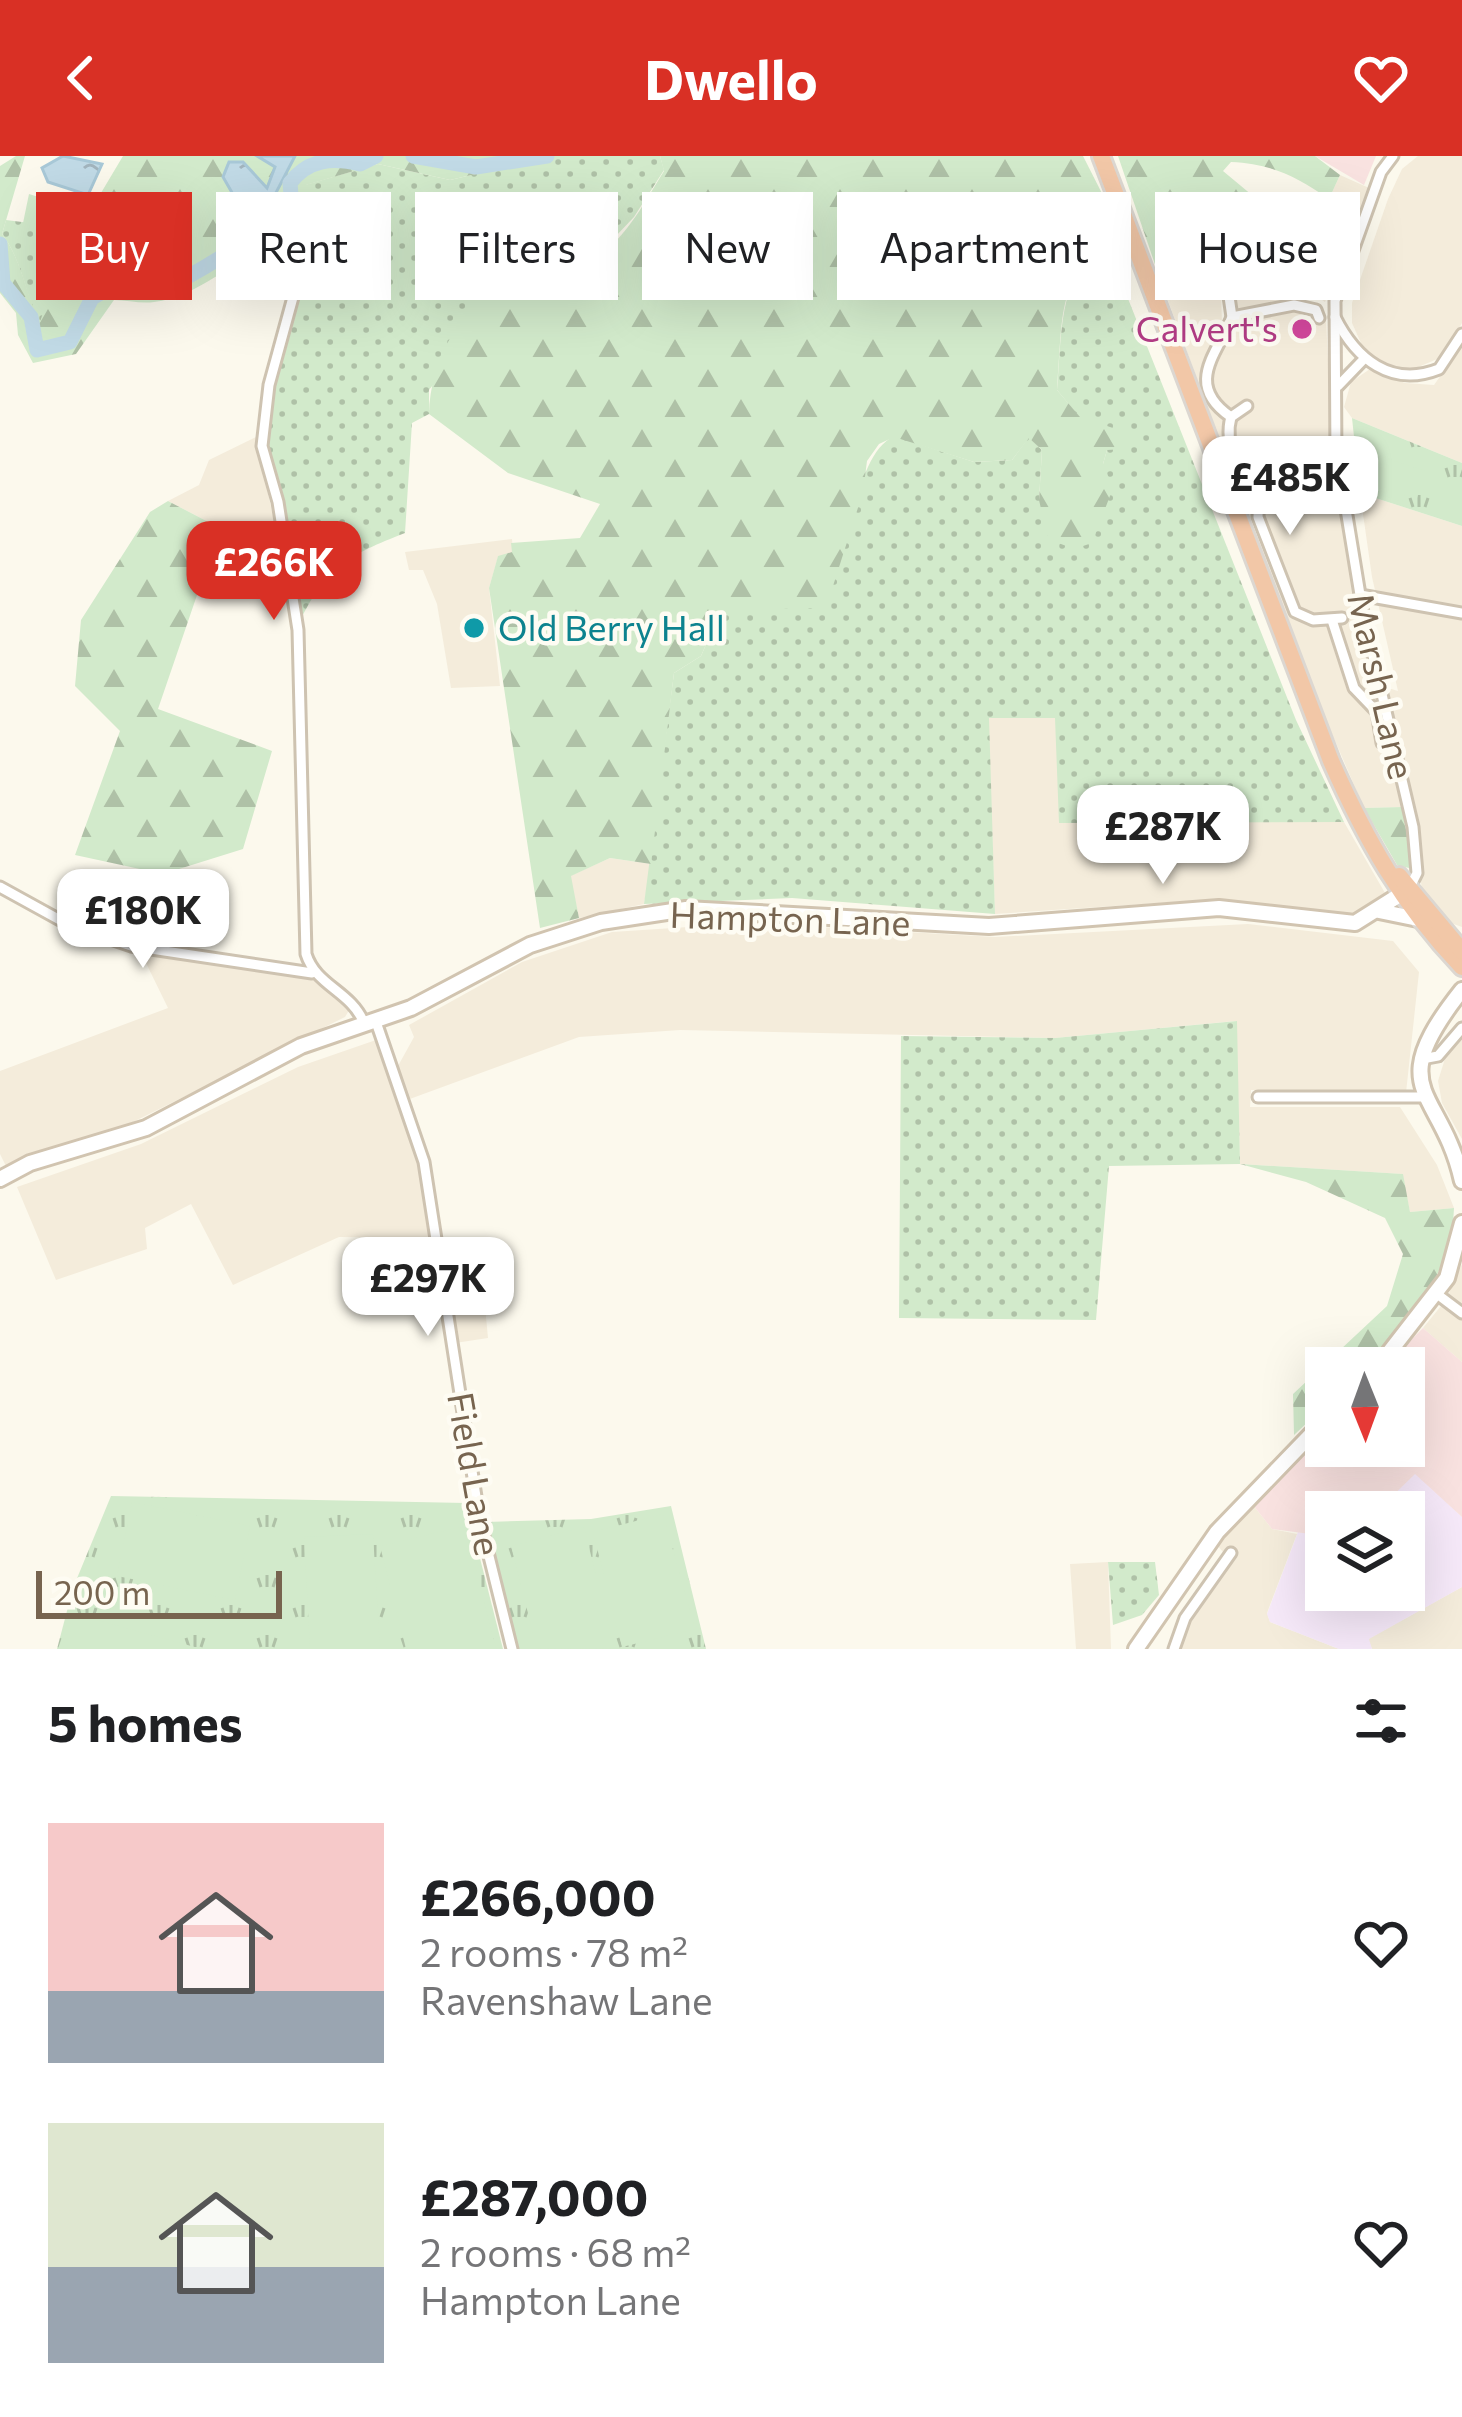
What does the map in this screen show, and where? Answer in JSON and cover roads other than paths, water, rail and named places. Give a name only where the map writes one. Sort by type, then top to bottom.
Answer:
[{"type":"highway","points":[[1098,156],[1351,806],[1418,919],[1462,968]]},
{"type":"highway","points":[[1404,893],[1462,951]]},
{"type":"main road","name":"Hampton Lane","points":[[0,1179],[30,1163],[146,1128],[302,1046],[411,1008],[566,932],[657,912],[714,910],[989,926],[1219,908],[1355,922],[1404,893]]},
{"type":"main road","points":[[1379,911],[1418,919]]},
{"type":"main road","points":[[1437,924],[1462,940]]},
{"type":"main road","points":[[1462,990],[1433,1025],[1422,1059],[1424,1097],[1456,1151],[1462,1181]]},
{"type":"main road","points":[[1394,1347],[1451,1269],[1462,1223]]},
{"type":"main road","points":[[1136,1649],[1217,1532],[1305,1441]]},
{"type":"street","points":[[1327,472],[1336,459],[1334,314],[1381,172],[1393,156]]},
{"type":"street","points":[[292,300],[269,386],[262,446],[278,502],[298,630],[307,954],[312,973]]},
{"type":"street","points":[[1229,300],[1232,317],[1210,352],[1207,374],[1215,402],[1232,417]]},
{"type":"street","points":[[1232,317],[1294,305],[1318,310]]},
{"type":"street","points":[[1334,314],[1363,360],[1404,377],[1439,369],[1462,334]]},
{"type":"street","points":[[1336,388],[1363,360]]},
{"type":"street","points":[[1247,406],[1232,417],[1230,445],[1259,490],[1258,517],[1295,612],[1337,619],[1354,688],[1373,705],[1381,736],[1366,731]]},
{"type":"street","name":"Marsh Lane","points":[[1336,459],[1346,464],[1342,479],[1360,595],[1413,827],[1417,873],[1404,893]]},
{"type":"street","points":[[1259,490],[1278,477],[1327,472],[1342,479]]},
{"type":"street","points":[[1360,595],[1462,613]]},
{"type":"street","points":[[0,887],[69,926],[130,946],[312,973],[369,1021]]},
{"type":"street","name":"Field Lane","points":[[369,1021],[424,1162],[478,1516],[512,1649]]},
{"type":"street","points":[[1422,1059],[1438,1056],[1462,1028]]},
{"type":"street","points":[[1258,1097],[1424,1097]]},
{"type":"street","points":[[1437,1294],[1462,1313]]},
{"type":"street","points":[[1174,1649],[1185,1618],[1231,1553]]},
{"type":"street","points":[[1223,1564],[1234,1572]]},
{"type":"water","points":[[63,156],[102,164],[89,192],[48,182],[42,168]]},
{"type":"water","points":[[257,156],[295,156],[276,192],[232,192],[223,177],[229,162],[243,162],[267,188],[275,167]]},
{"type":"waterway","points":[[0,244],[3,283],[31,317],[37,350],[70,342],[92,298],[127,278],[143,287],[162,288],[249,239],[292,208],[290,183],[305,169],[331,161],[360,164],[376,156]]},
{"type":"waterway","points":[[413,156],[476,167],[547,156]]},
{"type":"place","name":"Calvert's","points":[[1302,329]]},
{"type":"place","name":"Old Berry Hall","points":[[474,628]]}]
